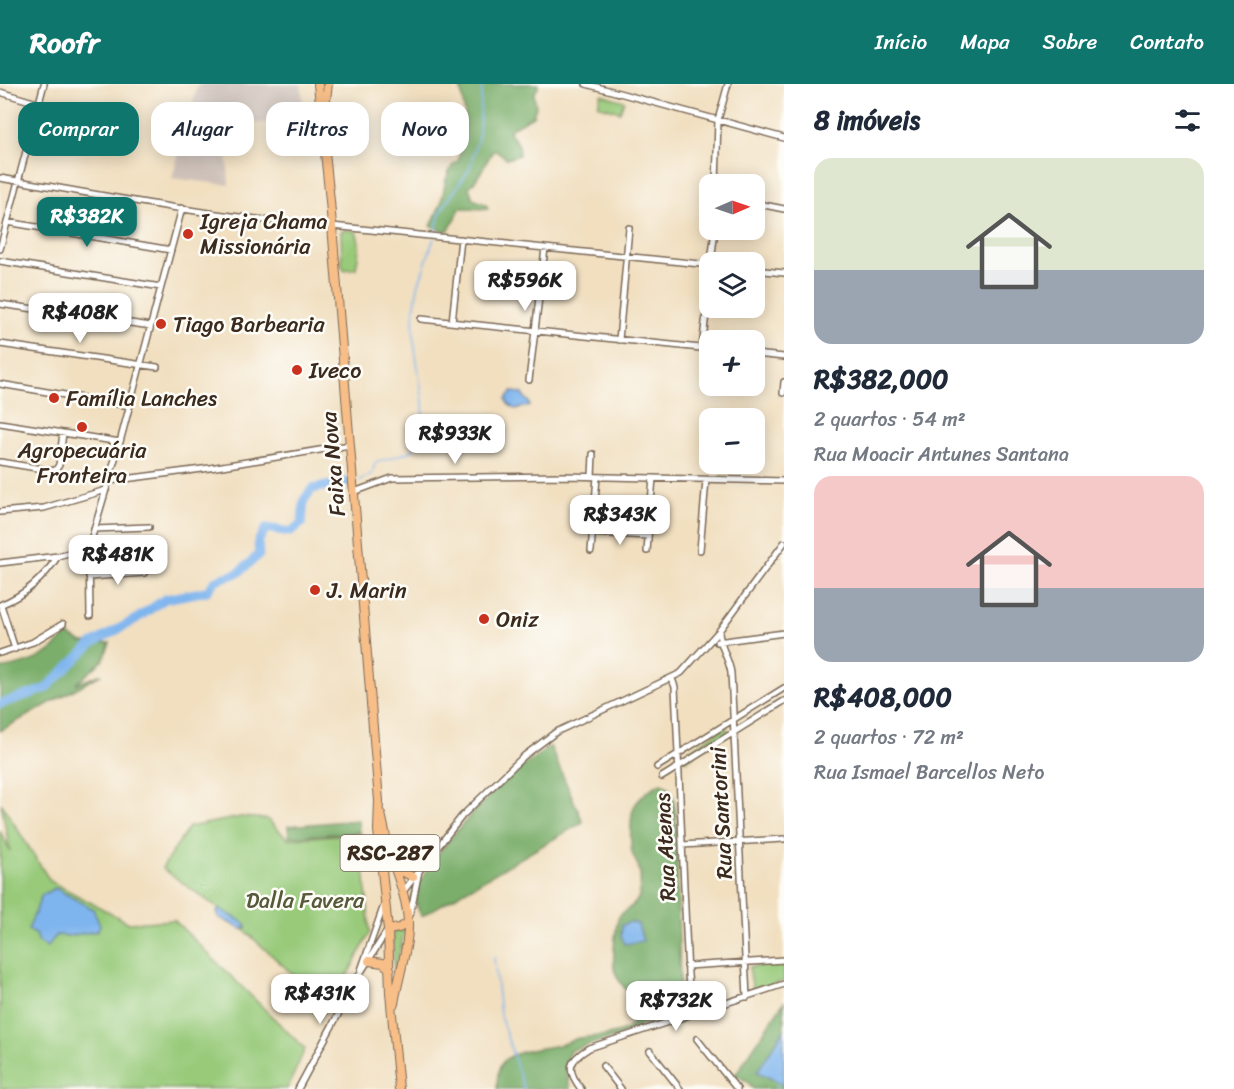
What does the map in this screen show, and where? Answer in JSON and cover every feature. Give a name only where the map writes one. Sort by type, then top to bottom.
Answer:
[{"type":"highway","name":"Faixa Nova","points":[[318,84],[320,102]]},
{"type":"highway","name":"Faixa Nova","points":[[325,102],[328,84]]},
{"type":"highway","name":"Faixa Nova","points":[[325,156],[379,801],[378,831],[388,930],[399,1089]]},
{"type":"highway","name":"Faixa Nova","points":[[379,801],[393,861],[406,903],[408,923],[393,1015]]},
{"type":"highway","points":[[393,861],[399,870],[413,877]]},
{"type":"highway","name":"RSC-287","points":[[385,902],[402,892]]},
{"type":"highway","points":[[388,930],[408,923]]},
{"type":"highway","points":[[369,961],[383,963],[390,969]]},
{"type":"street","points":[[40,102],[44,84]]},
{"type":"street","points":[[586,84],[597,85],[784,138]]},
{"type":"street","points":[[716,174],[718,120],[728,84]]},
{"type":"street","points":[[0,92],[32,102]]},
{"type":"street","points":[[0,249],[25,156]]},
{"type":"street","points":[[0,178],[199,211],[292,223],[699,263]]},
{"type":"street","points":[[765,205],[784,209]]},
{"type":"street","points":[[90,616],[89,547],[130,406],[182,208]]},
{"type":"street","points":[[7,222],[171,250]]},
{"type":"street","points":[[619,340],[629,228]]},
{"type":"street","points":[[452,322],[461,239]]},
{"type":"street","points":[[529,380],[545,248]]},
{"type":"street","points":[[0,261],[161,287]]},
{"type":"street","points":[[765,271],[784,273]]},
{"type":"street","points":[[0,304],[151,326]]},
{"type":"street","points":[[421,319],[699,348]]},
{"type":"street","points":[[0,344],[157,368]]},
{"type":"street","points":[[765,355],[784,357]]},
{"type":"street","points":[[783,393],[784,382]]},
{"type":"street","points":[[0,384],[130,406]]},
{"type":"street","points":[[0,423],[120,442]]},
{"type":"street","points":[[0,462],[52,470],[57,468],[63,433]]},
{"type":"street","points":[[109,482],[350,445]]},
{"type":"street","points":[[591,551],[595,477],[593,454]]},
{"type":"street","points":[[354,492],[392,478],[595,477],[784,481]]},
{"type":"street","points":[[647,551],[653,478]]},
{"type":"street","points":[[700,550],[706,480]]},
{"type":"street","points":[[0,512],[44,508],[106,490]]},
{"type":"street","points":[[94,529],[149,527]]},
{"type":"street","points":[[592,533],[648,536]]},
{"type":"street","points":[[402,892],[462,816],[539,744],[556,732],[681,673],[719,631],[784,543]]},
{"type":"street","points":[[0,563],[58,556],[89,547]]},
{"type":"street","points":[[15,649],[0,605],[31,587],[49,570],[58,556]]},
{"type":"street","points":[[89,577],[144,573]]},
{"type":"street","points":[[0,653],[15,649],[63,624]]},
{"type":"street","name":"Rua Santorini","points":[[719,631],[719,642],[730,667],[747,997]]},
{"type":"street","points":[[708,644],[784,633]]},
{"type":"street","name":"Rua Atenas","points":[[672,679],[675,687],[687,966],[692,1014]]},
{"type":"street","points":[[657,767],[784,688]]},
{"type":"street","points":[[662,777],[784,701]]},
{"type":"street","points":[[682,845],[784,839]]},
{"type":"street","points":[[408,923],[420,870]]},
{"type":"street","points":[[361,972],[385,902]]},
{"type":"street","points":[[298,1089],[361,972],[388,930]]},
{"type":"street","points":[[687,966],[784,960]]},
{"type":"street","points":[[581,1089],[572,1077],[571,1066],[575,1057],[589,1048],[784,984]]},
{"type":"street","points":[[697,1039],[737,1089]]},
{"type":"street","points":[[650,1051],[680,1089]]},
{"type":"street","points":[[603,1066],[621,1089]]},
{"type":"shaded area","points":[[198,84],[301,84],[303,102],[266,102],[266,123],[254,123],[254,102],[193,102]]},
{"type":"shaded area","points":[[178,156],[227,156],[229,185],[172,178]]},
{"type":"green space","points":[[460,84],[538,84],[534,93],[536,107],[533,116],[513,127],[509,132],[519,145],[519,155],[507,159],[496,150],[493,151],[469,187],[473,199],[486,204],[488,209],[459,208],[448,231],[441,230],[431,226],[441,203],[446,179],[459,156],[469,156],[469,102],[463,102]]},
{"type":"green space","points":[[601,94],[624,101],[620,112],[598,105]]},
{"type":"green space","points":[[341,231],[355,231],[359,249],[356,268],[344,270]]},
{"type":"green space","points":[[67,634],[82,643],[110,643],[103,660],[76,684],[102,674],[0,731],[0,669],[37,659],[53,649]]},
{"type":"green space","points":[[727,728],[729,732],[686,760],[683,759],[682,755]]},
{"type":"green space","points":[[550,746],[583,822],[422,916],[417,906],[416,895],[420,883],[440,852],[496,789]]},
{"type":"green space","points":[[661,783],[669,789],[675,807],[680,987],[687,1004],[668,1017],[619,1036],[570,1051],[565,1064],[570,1089],[497,1089],[500,1066],[507,1058],[579,1038],[614,1034],[630,1027],[634,1021],[636,1013],[633,1001],[614,968],[614,949],[618,919],[639,896],[640,872],[631,842],[634,807],[653,787]]},
{"type":"green space","points":[[1,803],[50,881],[129,923],[174,920],[305,1049],[287,1089],[0,1089],[0,831],[10,851]]},
{"type":"green space","name":"Dalla Favera","points":[[241,817],[267,819],[288,839],[361,833],[370,933],[334,1000],[317,984],[311,991],[244,930],[246,928],[162,868],[189,827]]},
{"type":"green space","points":[[358,820],[359,832],[289,837],[288,826]]},
{"type":"green space","points":[[405,929],[394,974],[393,933]]},
{"type":"green space","points":[[784,964],[784,981],[753,991],[749,967]]},
{"type":"green space","points":[[784,1002],[784,1030],[758,1072],[784,1084],[784,1089],[753,1089],[747,1081],[735,1075]]},
{"type":"water","points":[[512,392],[521,393],[530,406],[515,409],[508,404],[506,399]]},
{"type":"water","points":[[55,888],[93,909],[100,925],[97,931],[67,936],[56,935],[47,947],[39,942],[36,934],[28,930],[42,895]]},
{"type":"water","points":[[220,909],[246,924],[246,928],[241,929],[218,917],[217,911]]},
{"type":"water","points":[[631,922],[638,924],[643,941],[625,944],[621,936],[622,925]]},
{"type":"water","points":[[784,1030],[784,1084],[757,1072]]},
{"type":"waterway","points":[[435,234],[440,212],[469,170],[479,134],[482,84]]},
{"type":"waterway","points":[[360,480],[372,474],[375,463],[416,448],[424,428],[413,317],[418,286],[434,238]]},
{"type":"waterway","points":[[0,704],[45,689],[92,644],[136,619],[165,599],[207,591],[216,580],[238,573],[259,555],[258,542],[266,528],[290,532],[302,523],[304,500],[312,489],[346,482]]},
{"type":"waterway","points":[[494,957],[500,1015],[524,1089]]},
{"type":"waterway","points":[[776,1089],[778,1083]]},
{"type":"place","name":"Igreja Chama Missionária","points":[[188,234]]},
{"type":"place","name":"Tiago Barbearia","points":[[161,324]]},
{"type":"place","name":"Iveco","points":[[297,370]]},
{"type":"place","name":"Família Lanches","points":[[54,398]]},
{"type":"place","name":"Agropecuária Fronteira","points":[[82,427]]},
{"type":"place","name":"J. Marin","points":[[315,590]]},
{"type":"place","name":"Oniz","points":[[484,619]]}]
